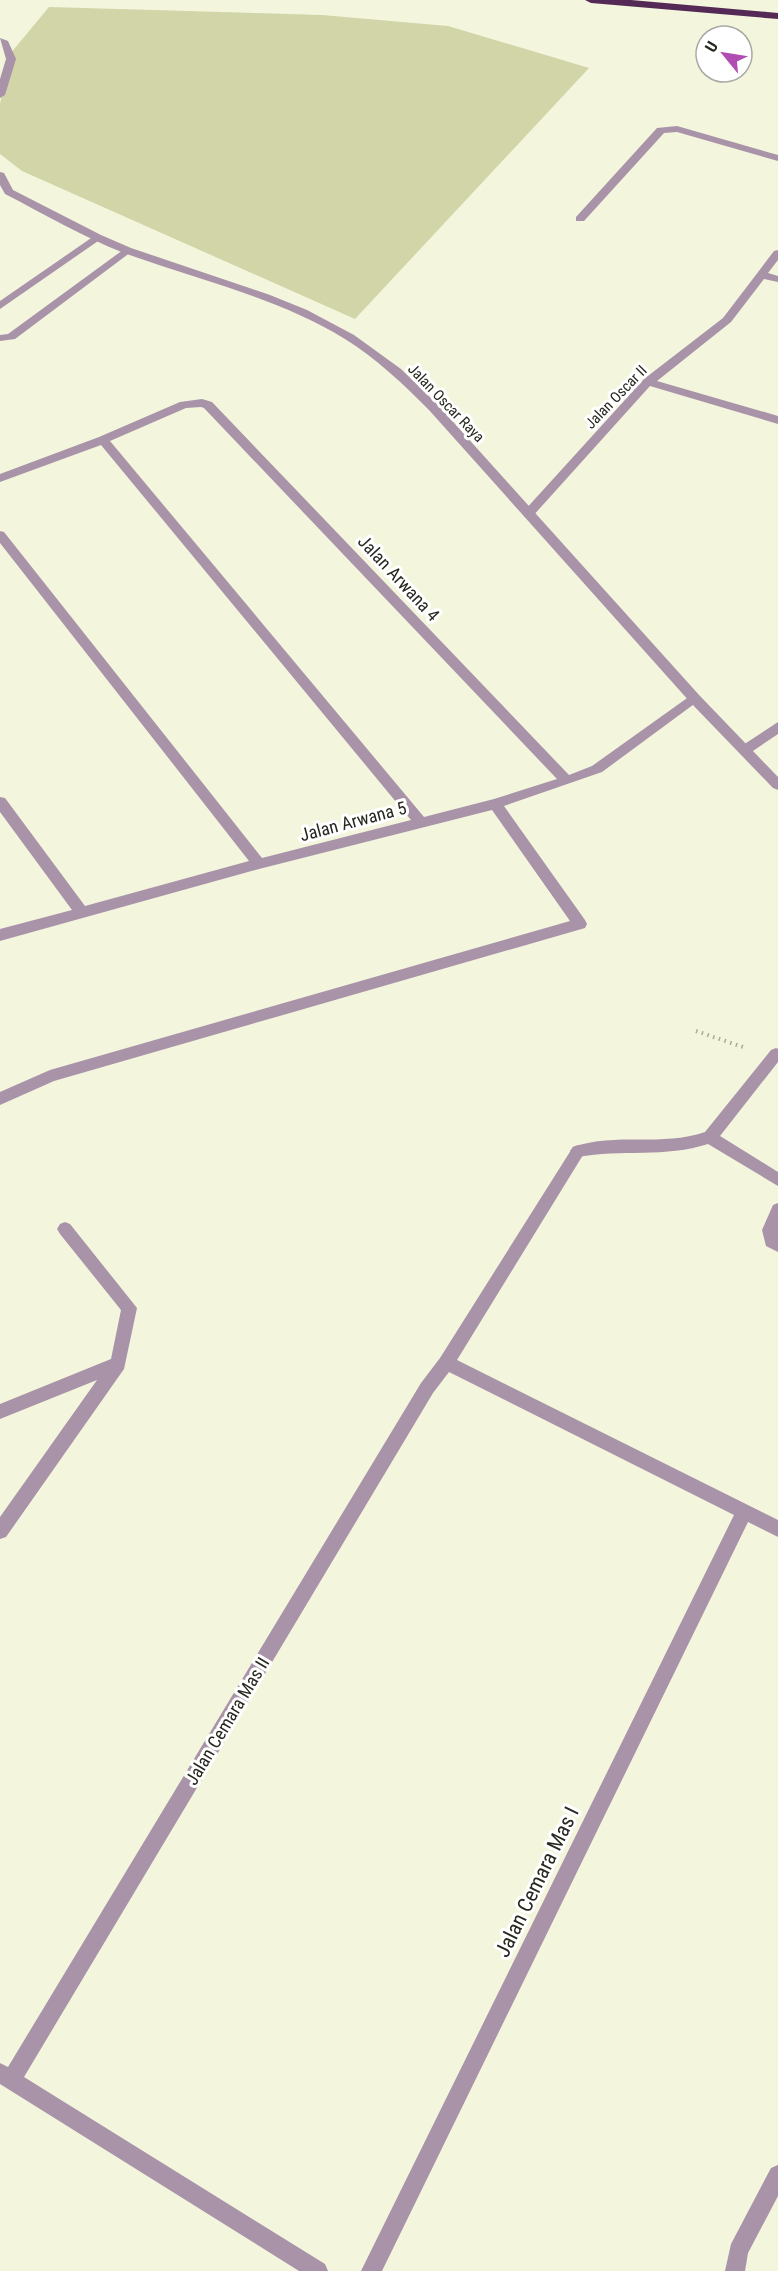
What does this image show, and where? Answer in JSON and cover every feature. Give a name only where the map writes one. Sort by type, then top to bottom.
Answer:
[{"type":"highway","points":[[591,0],[778,16]]},
{"type":"street","points":[[0,41],[5,43],[11,59],[0,95]]},
{"type":"street","points":[[580,219],[661,130],[677,129],[778,158]]},
{"type":"street","name":"Jalan Oscar Raya","points":[[0,175],[9,192],[97,237],[127,250],[266,297],[303,312],[350,337],[397,372],[433,407],[695,699],[778,785]]},
{"type":"street","points":[[0,306],[97,237]]},
{"type":"street","points":[[0,338],[11,337],[127,250]]},
{"type":"street","name":"Jalan Oscar II","points":[[528,514],[648,382],[727,320],[778,253]]},
{"type":"street","points":[[762,275],[778,279]]},
{"type":"street","points":[[648,382],[778,420]]},
{"type":"street","name":"Jalan Arwana 4","points":[[103,440],[184,405],[202,403],[217,412],[567,781]]},
{"type":"street","points":[[0,478],[103,440],[420,822]]},
{"type":"street","points":[[0,534],[259,864]]},
{"type":"street","name":"Jalan Arwana 5","points":[[0,935],[259,864],[495,804],[567,781],[597,769],[695,699]]},
{"type":"street","points":[[745,750],[778,727]]},
{"type":"street","points":[[0,802],[81,912]]},
{"type":"street","points":[[0,1099],[50,1076],[580,924],[495,804]]},
{"type":"street","points":[[776,1054],[710,1137],[778,1180]]},
{"type":"street","name":"Jalan Cemara Mas II","points":[[6,2077],[428,1388],[446,1363],[578,1150],[608,1146],[691,1145],[710,1137]]},
{"type":"street","points":[[778,1210],[770,1230],[771,1241],[778,1245]]},
{"type":"street","points":[[0,1531],[118,1364],[129,1308],[66,1228]]},
{"type":"street","points":[[446,1363],[778,1529]]},
{"type":"street","points":[[0,1412],[118,1364]]},
{"type":"street","name":"Jalan Cemara Mas I","points":[[371,2271],[744,1512]]},
{"type":"street","points":[[6,2077],[318,2271]]},
{"type":"street","points":[[735,2271],[738,2251],[778,2175]]},
{"type":"path","points":[[696,1031],[731,1044],[776,1054]]},
{"type":"green space","points":[[49,7],[322,15],[448,26],[589,68],[355,319],[22,171],[0,154],[0,104],[10,54]]}]
